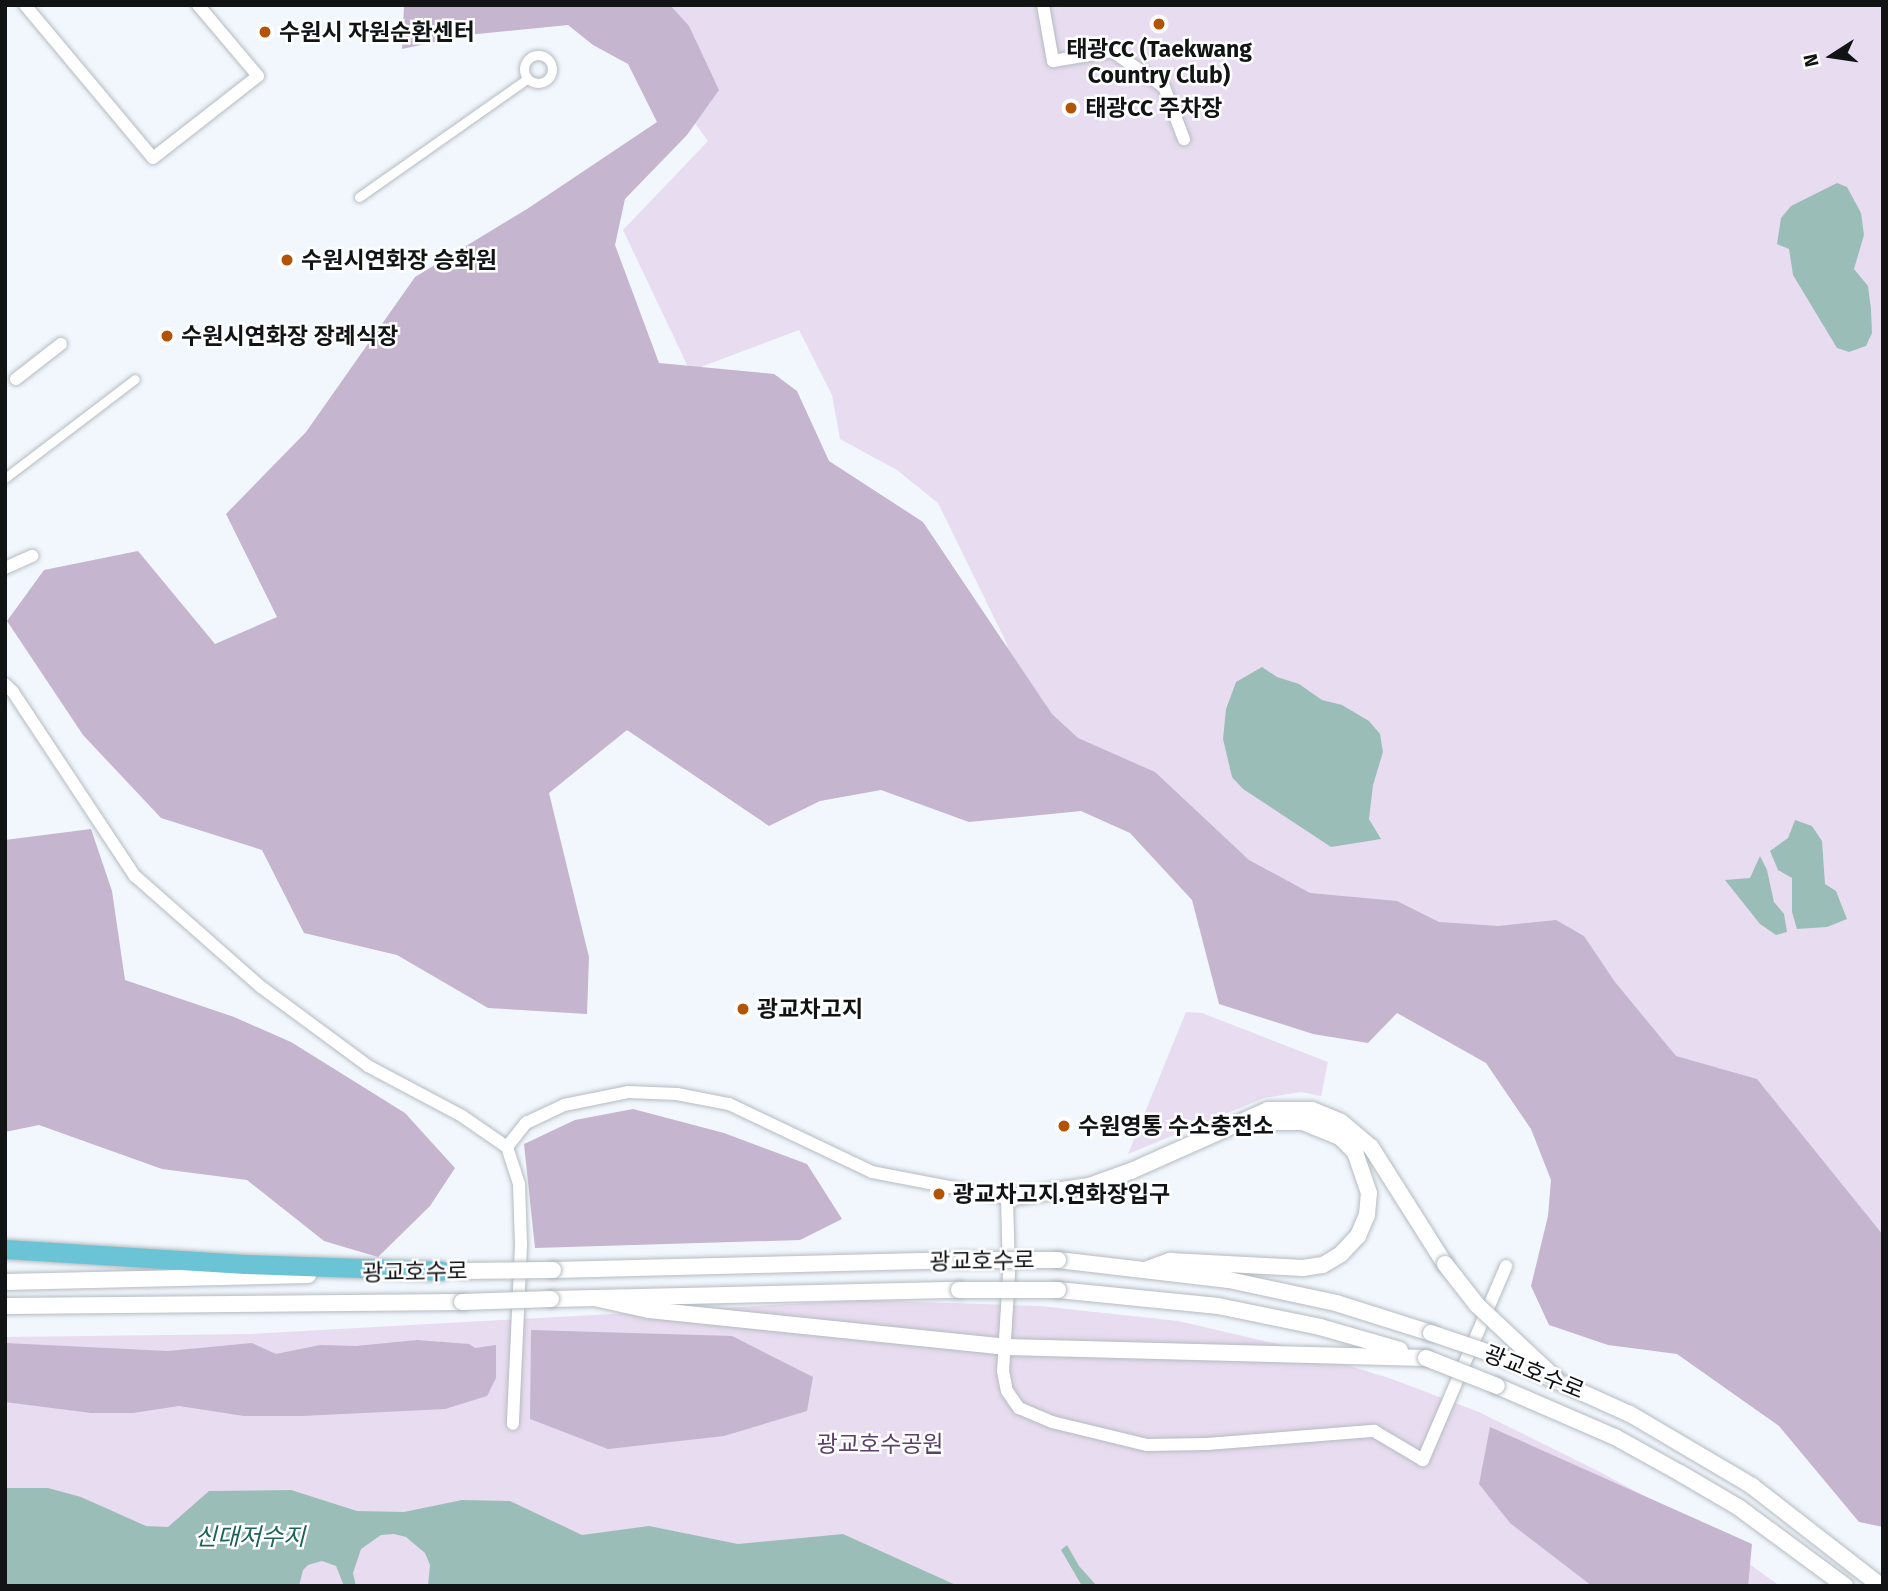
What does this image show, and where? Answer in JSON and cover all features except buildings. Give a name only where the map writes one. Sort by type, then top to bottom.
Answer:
[{"type":"highway","points":[[5,1249],[245,1264],[451,1271]]},
{"type":"main road","points":[[1007,1198],[1089,1186],[1131,1171],[1268,1110],[1312,1110],[1341,1122],[1371,1147],[1445,1264],[1477,1305],[1555,1378]]},
{"type":"main road","points":[[1145,1270],[1170,1261],[1303,1268],[1323,1265],[1341,1254],[1358,1236],[1367,1215],[1369,1192],[1355,1152],[1339,1137],[1303,1122],[1241,1123]]},
{"type":"main road","name":"광교호수로","points":[[5,1282],[963,1260],[1058,1260],[1229,1280],[1336,1303],[1508,1359],[1555,1378],[1630,1414],[1752,1486],[1881,1586]]},
{"type":"main road","name":"광교호수로","points":[[5,1306],[462,1302],[959,1290],[1058,1290],[1218,1306],[1320,1327],[1426,1358],[1615,1437],[1738,1507],[1845,1586]]},
{"type":"main road","points":[[594,1298],[649,1310],[1005,1347],[1426,1358]]},
{"type":"street","points":[[25,5],[153,158],[258,76],[198,5]]},
{"type":"street","points":[[1042,5],[1054,61],[1111,51],[1164,87],[1184,139]]},
{"type":"street","points":[[359,197],[527,79]]},
{"type":"street","points":[[16,379],[61,344]]},
{"type":"street","points":[[5,478],[135,379]]},
{"type":"street","points":[[5,568],[32,556]]},
{"type":"street","points":[[5,684],[13,692],[135,876],[261,987],[368,1066],[462,1116],[507,1147],[519,1184],[521,1245],[513,1424]]},
{"type":"street","points":[[507,1147],[526,1123],[565,1105],[628,1091],[677,1094],[729,1104],[872,1172],[1007,1198],[1009,1274],[1003,1371],[1007,1391],[1019,1408],[1052,1422],[1147,1445],[1207,1444],[1374,1431],[1423,1460],[1506,1266]]},
{"type":"green space","points":[[609,5],[1883,5],[1883,1480],[1553,1114],[1023,706],[1006,642],[938,503],[897,470],[840,439],[832,395],[799,330],[690,371],[623,230],[708,141]]},
{"type":"green space","points":[[1186,1012],[1202,1013],[1328,1062],[1321,1096],[1301,1092],[1264,1098],[1128,1154]]},
{"type":"green space","name":"광교호수공원","points":[[863,1300],[1040,1306],[1178,1321],[1286,1346],[1392,1379],[1479,1412],[1598,1471],[1685,1518],[1780,1586],[5,1586],[5,1337],[251,1334]]},
{"type":"shaded area","points":[[404,5],[670,5],[689,26],[719,90],[687,135],[625,199],[615,245],[659,363],[774,374],[797,391],[829,461],[923,522],[1052,714],[1078,738],[1155,772],[1249,860],[1310,893],[1397,901],[1439,922],[1498,926],[1556,920],[1584,936],[1615,982],[1676,1056],[1757,1079],[1883,1235],[1883,1527],[1859,1522],[1779,1426],[1677,1354],[1608,1345],[1549,1325],[1531,1286],[1548,1216],[1551,1180],[1531,1129],[1486,1063],[1397,1013],[1368,1043],[1313,1034],[1219,1004],[1192,900],[1130,833],[1081,811],[969,822],[881,790],[820,801],[769,826],[627,730],[549,793],[589,957],[587,1014],[488,1008],[397,955],[304,933],[262,850],[161,818],[83,735],[7,621],[44,570],[138,551],[215,644],[277,617],[226,514],[306,432],[415,277],[527,209],[657,122],[628,64],[593,45],[568,25],[467,35],[402,49]]},
{"type":"shaded area","points":[[91,829],[112,891],[125,980],[234,1017],[291,1042],[405,1113],[455,1168],[430,1206],[378,1257],[324,1241],[247,1180],[162,1169],[39,1125],[5,1132],[5,840]]},
{"type":"shaded area","points":[[633,1109],[724,1133],[807,1164],[842,1219],[800,1240],[535,1248],[524,1144],[575,1120]]},
{"type":"shaded area","points":[[531,1330],[732,1336],[813,1377],[807,1411],[724,1436],[608,1449],[530,1419]]},
{"type":"shaded area","points":[[417,1340],[469,1344],[475,1348],[496,1345],[496,1378],[487,1396],[445,1409],[302,1416],[244,1416],[179,1406],[133,1413],[91,1413],[5,1402],[5,1343],[168,1351],[252,1343],[276,1354],[320,1345],[356,1346]]},
{"type":"shaded area","points":[[1490,1427],[1752,1544],[1748,1586],[1592,1586],[1510,1523],[1479,1484]]},
{"type":"water","points":[[1837,183],[1847,187],[1861,213],[1864,235],[1854,269],[1868,286],[1871,309],[1872,333],[1866,346],[1849,352],[1837,348],[1793,275],[1789,249],[1777,244],[1781,218],[1791,206]]},
{"type":"water","points":[[1262,667],[1277,677],[1299,684],[1322,700],[1342,705],[1369,721],[1380,734],[1383,752],[1373,785],[1369,819],[1381,839],[1331,847],[1243,789],[1232,777],[1223,739],[1226,709],[1236,682]]},
{"type":"water","points":[[1795,820],[1812,826],[1822,841],[1825,884],[1836,891],[1847,919],[1827,927],[1797,929],[1792,912],[1792,878],[1778,870],[1770,851],[1788,838]]},
{"type":"water","points":[[1760,856],[1767,870],[1774,902],[1784,914],[1787,932],[1776,935],[1760,924],[1725,880],[1750,878]]},
{"type":"water","name":"신대저수지","points":[[5,1488],[48,1488],[81,1497],[146,1526],[168,1527],[209,1491],[291,1490],[357,1511],[404,1512],[462,1500],[510,1501],[582,1535],[649,1526],[738,1544],[843,1534],[958,1586],[428,1586],[430,1565],[425,1553],[406,1537],[394,1534],[381,1535],[361,1549],[353,1573],[356,1586],[344,1586],[336,1566],[322,1561],[308,1565],[303,1570],[299,1586],[5,1586]]},
{"type":"water","points":[[1067,1545],[1079,1566],[1097,1586],[1082,1586],[1061,1550]]},
{"type":"place","name":"태광CC (Taekwang Country Club)","points":[[1159,24]]},
{"type":"place","name":"수원시 자원순환센터","points":[[265,32]]},
{"type":"place","name":"태광CC 주차장","points":[[1071,108]]},
{"type":"place","name":"수원시연화장 승화원","points":[[287,260]]},
{"type":"place","name":"수원시연화장 장례식장","points":[[167,336]]},
{"type":"place","name":"광교차고지","points":[[743,1009]]},
{"type":"place","name":"수원영통 수소충전소","points":[[1064,1126]]},
{"type":"place","name":"광교차고지.연화장입구","points":[[939,1194]]}]
